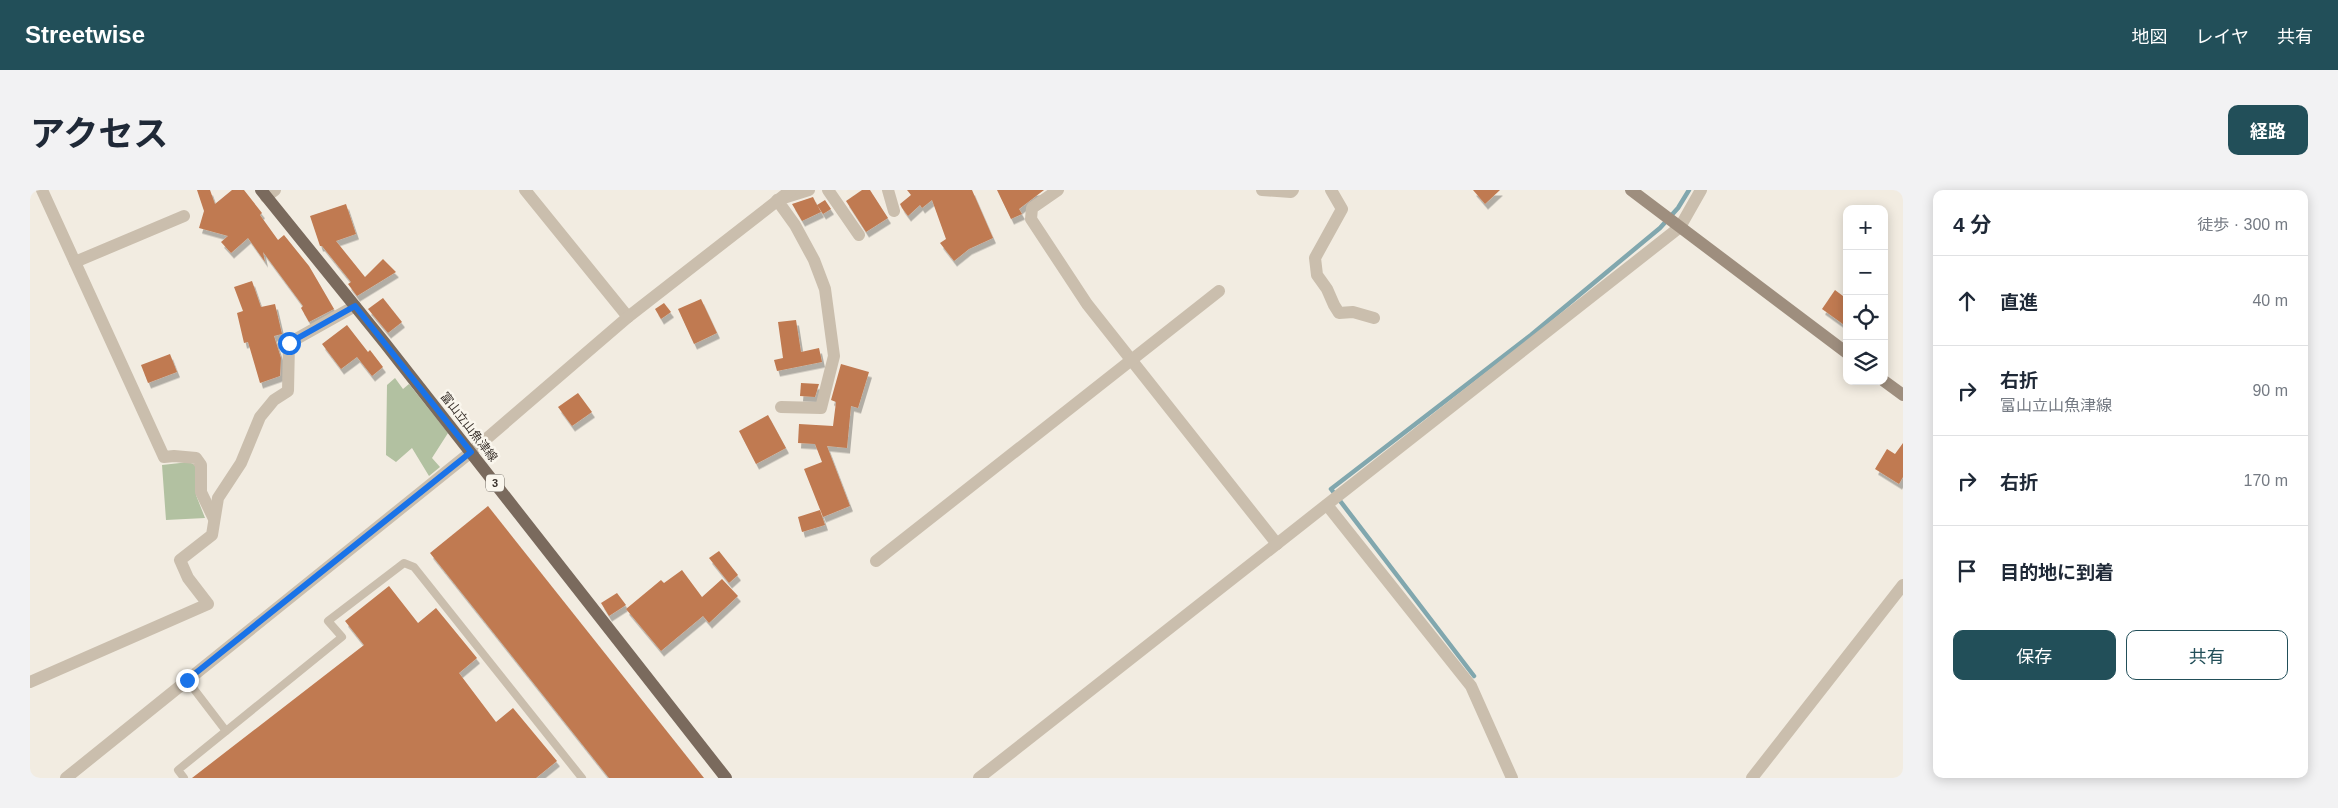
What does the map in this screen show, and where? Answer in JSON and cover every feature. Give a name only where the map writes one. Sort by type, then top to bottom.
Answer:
[{"type":"main road","name":"富山立山魚津線","points":[[268,192],[355,306],[726,778]]},
{"type":"street","points":[[42,190],[164,457],[196,458],[202,465],[201,492],[214,519]]},
{"type":"street","points":[[525,190],[628,318]]},
{"type":"street","points":[[66,778],[471,452],[628,318],[791,190]]},
{"type":"street","points":[[777,200],[809,190]]},
{"type":"street","points":[[828,190],[860,234]]},
{"type":"street","points":[[888,190],[894,211]]},
{"type":"street","points":[[1058,190],[1032,208],[1031,219],[1088,304],[1277,544]]},
{"type":"street","points":[[1262,190],[1291,192],[1293,190]]},
{"type":"street","points":[[1331,190],[1342,209],[1315,258],[1317,275],[1328,288],[1339,313],[1353,312],[1374,318]]},
{"type":"street","points":[[1631,190],[1843,349]]},
{"type":"street","points":[[979,778],[1680,227],[1701,190]]},
{"type":"street","points":[[777,200],[795,225],[814,260],[825,288],[834,356],[821,408],[781,407]]},
{"type":"street","points":[[75,262],[184,216]]},
{"type":"street","points":[[876,561],[1219,290]]},
{"type":"street","points":[[30,682],[208,604],[188,578],[180,560],[212,535],[218,498],[241,463],[260,417],[274,400],[288,391],[289,343],[355,306]]},
{"type":"street","points":[[1888,384],[1903,395]]},
{"type":"street","points":[[1327,505],[1471,686],[1512,778]]},
{"type":"street","points":[[1752,778],[1903,585]]},
{"type":"lane","points":[[184,778],[178,770],[342,637],[328,621],[404,563],[414,566],[582,778]]},
{"type":"lane","points":[[187,680],[226,731]]},
{"type":"green space","points":[[395,378],[403,389],[409,384],[448,433],[432,458],[440,467],[429,476],[412,448],[396,462],[386,455],[387,385]]},
{"type":"green space","points":[[189,462],[195,465],[196,495],[205,518],[166,520],[162,465]]},
{"type":"building","points":[[197,190],[210,190],[215,204],[232,190],[244,190],[262,213],[260,215],[278,240],[284,235],[309,266],[334,309],[309,322],[301,308],[303,306],[263,252],[265,262],[248,238],[231,253],[221,242],[228,236],[199,228],[204,211]]},
{"type":"building","points":[[862,190],[870,190],[888,218],[866,232],[846,201]]},
{"type":"building","points":[[907,190],[972,190],[993,238],[969,249],[954,261],[940,243],[946,239],[932,200],[922,208],[920,205],[908,216],[900,204],[911,195]]},
{"type":"building","points":[[997,190],[1044,190],[1019,209],[1022,214],[1011,219]]},
{"type":"building","points":[[1473,190],[1500,190],[1485,204]]},
{"type":"building","points":[[813,197],[821,212],[802,221],[792,204]]},
{"type":"building","points":[[825,200],[831,209],[823,214],[817,205]]},
{"type":"building","points":[[346,204],[356,234],[336,241],[365,277],[383,259],[396,272],[357,296],[348,284],[351,282],[322,246],[320,246],[310,216]]},
{"type":"building","points":[[252,281],[261,307],[275,304],[282,334],[274,336],[281,358],[280,376],[260,383],[248,342],[244,343],[237,313],[243,311],[234,287]]},
{"type":"building","points":[[1835,290],[1843,296],[1843,324],[1822,309]]},
{"type":"building","points":[[383,298],[402,322],[388,333],[368,309]]},
{"type":"building","points":[[701,299],[717,333],[694,344],[678,309]]},
{"type":"building","points":[[664,303],[671,312],[661,319],[655,309]]},
{"type":"building","points":[[796,320],[801,352],[819,348],[822,362],[777,371],[774,360],[783,358],[778,322]]},
{"type":"building","points":[[347,325],[368,352],[370,350],[383,367],[372,376],[357,357],[341,369],[322,344]]},
{"type":"building","points":[[170,354],[177,372],[148,383],[141,365]]},
{"type":"building","points":[[841,364],[869,372],[858,408],[851,406],[847,448],[827,446],[850,506],[823,517],[804,469],[822,462],[815,444],[798,443],[799,424],[833,426],[836,402],[831,400]]},
{"type":"building","points":[[801,383],[819,384],[815,397],[800,396]]},
{"type":"building","points":[[578,393],[592,412],[572,426],[558,407]]},
{"type":"building","points":[[768,415],[786,448],[756,464],[739,431]]},
{"type":"building","points":[[1903,443],[1903,477],[1899,484],[1875,469],[1887,449],[1895,454]]},
{"type":"building","points":[[488,506],[704,778],[609,778],[430,553]]},
{"type":"building","points":[[820,510],[825,525],[802,532],[798,517]]},
{"type":"building","points":[[719,551],[738,575],[729,583],[709,558]]},
{"type":"building","points":[[682,570],[702,597],[722,579],[738,596],[709,623],[703,616],[661,651],[626,609],[661,580],[664,583]]},
{"type":"building","points":[[389,586],[418,623],[436,608],[477,658],[459,673],[496,722],[513,708],[557,761],[536,778],[192,778],[364,645],[345,621]]},
{"type":"building","points":[[617,593],[626,605],[609,616],[601,603]]},
{"type":"waterway","points":[[1474,676],[1331,489],[1531,335],[1660,228],[1678,208],[1689,190]]},
{"type":"route","points":[[187,680],[471,452],[355,306],[289,343]]}]
